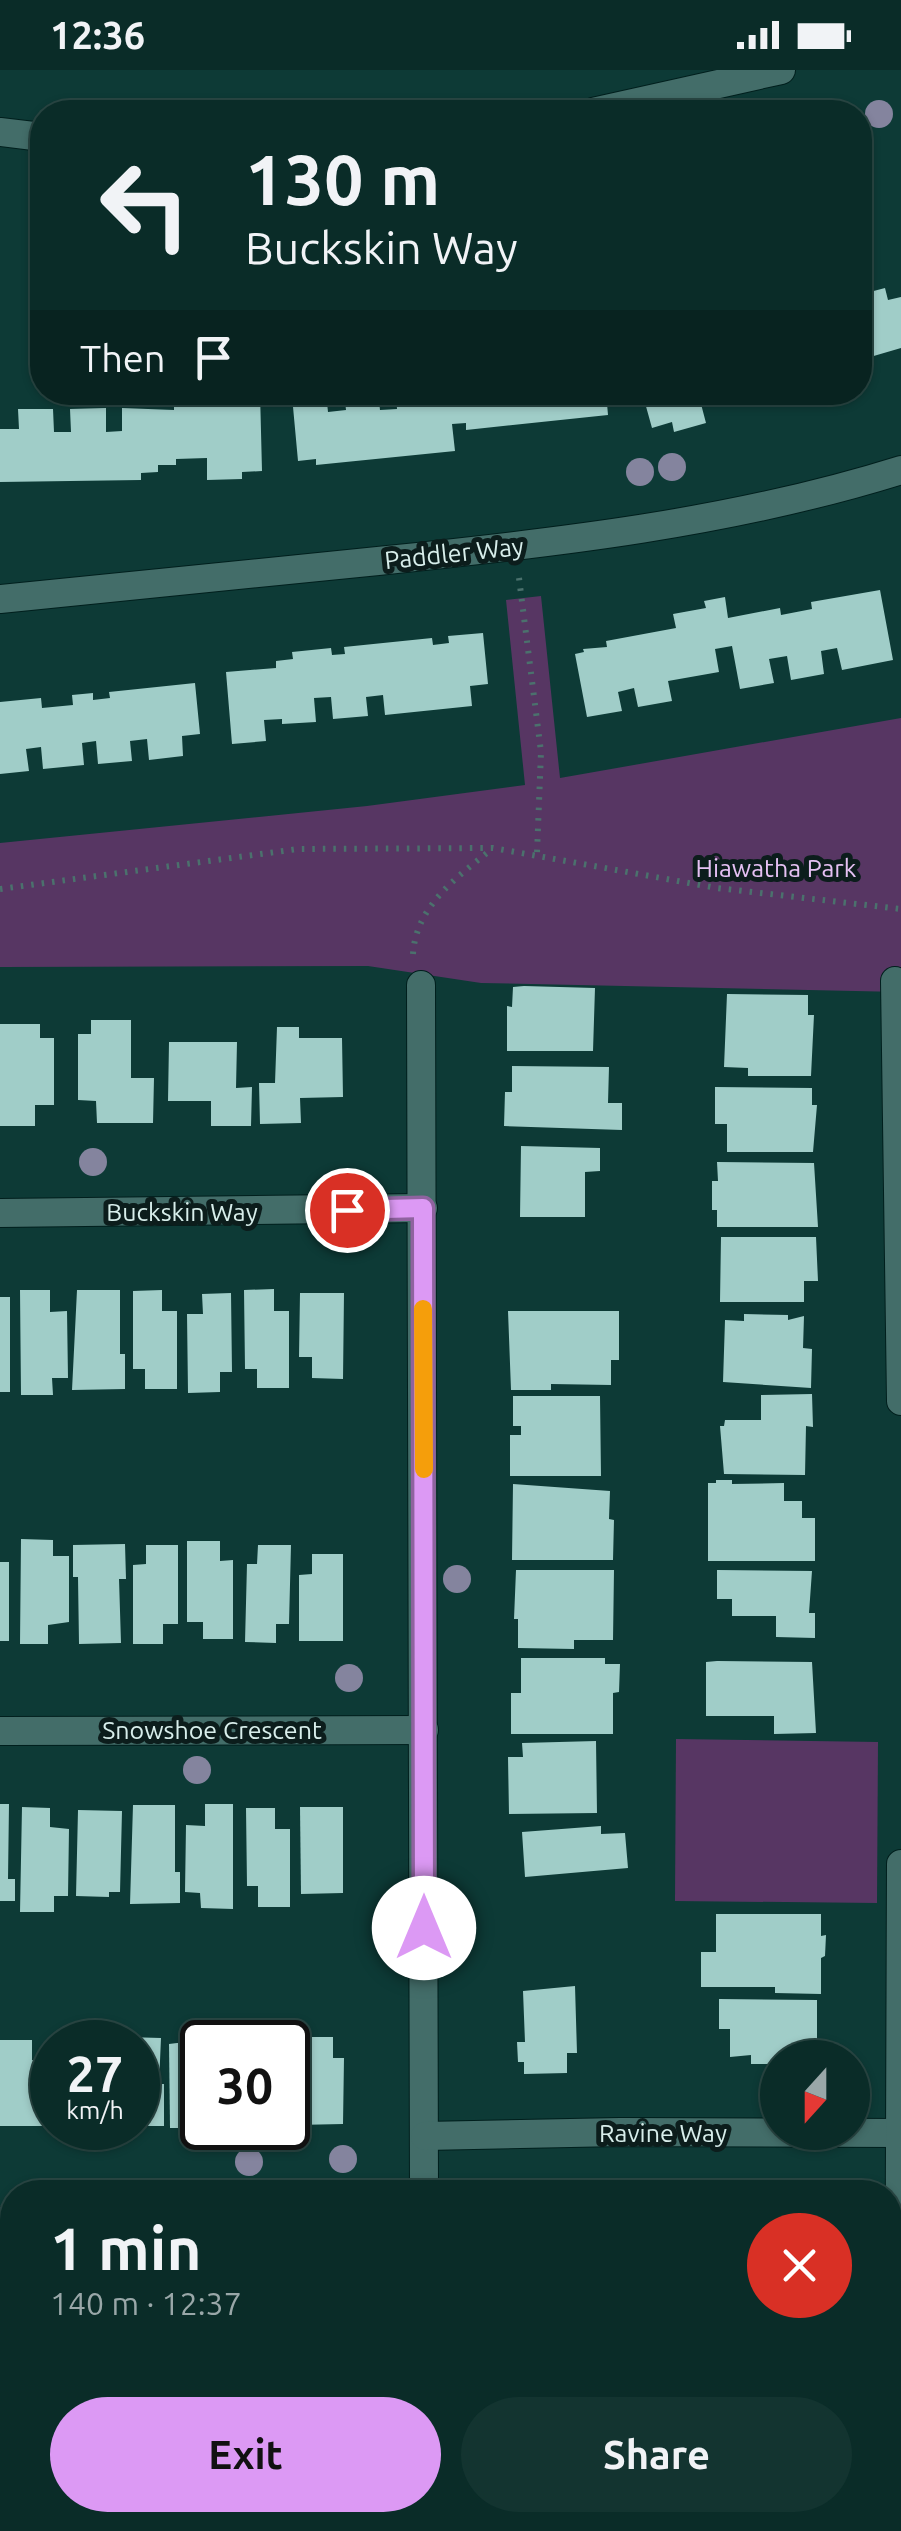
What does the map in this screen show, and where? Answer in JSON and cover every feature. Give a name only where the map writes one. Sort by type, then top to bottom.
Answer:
[{"type":"street","points":[[647,100],[782,70]]},
{"type":"street","points":[[0,132],[30,136]]},
{"type":"street","name":"Paddler Way","points":[[0,598],[514,547],[692,521],[850,486],[901,470]]},
{"type":"street","points":[[895,980],[901,1401]]},
{"type":"street","points":[[422,985],[424,2180]]},
{"type":"street","name":"Buckskin Way","points":[[0,1212],[423,1208]]},
{"type":"street","name":"Snowshoe Crescent","points":[[0,1731],[424,1730]]},
{"type":"street","points":[[900,2180],[901,1864]]},
{"type":"street","name":"Ravine Way","points":[[426,2136],[900,2134]]},
{"type":"path","points":[[514,547],[541,752],[537,853]]},
{"type":"path","points":[[422,985],[412,969],[414,932],[444,887],[493,848]]},
{"type":"path","points":[[0,889],[298,849],[493,848],[716,888],[901,909]]},
{"type":"green space","name":"Hiawatha Park","points":[[541,596],[560,778],[901,718],[901,992],[481,983],[368,966],[0,967],[0,843],[367,806],[525,785],[506,600]]},
{"type":"green space","points":[[676,1739],[878,1742],[877,1903],[675,1901]]},
{"type":"building","points":[[885,288],[888,300],[901,297],[901,348],[872,356],[872,291]]},
{"type":"building","points":[[174,405],[260,405],[262,471],[242,472],[242,479],[207,480],[207,458],[176,459],[176,465],[158,465],[158,472],[141,473],[141,480],[0,482],[0,429],[19,429],[18,409],[53,409],[54,432],[71,432],[70,409],[106,408],[106,432],[122,431],[122,408],[174,410]]},
{"type":"building","points":[[293,405],[327,405],[328,412],[346,410],[345,405],[379,405],[380,410],[397,409],[397,405],[607,405],[608,415],[466,430],[466,423],[452,424],[455,451],[316,465],[316,459],[298,461]]},
{"type":"building","points":[[646,405],[701,405],[706,423],[674,432],[672,422],[652,428]]},
{"type":"building","points":[[880,590],[893,660],[842,670],[837,648],[821,651],[824,674],[791,680],[787,656],[769,659],[774,683],[740,689],[732,646],[715,649],[719,672],[668,681],[672,701],[638,707],[634,688],[618,692],[622,711],[587,717],[575,654],[584,652],[583,649],[607,647],[606,641],[676,628],[673,614],[706,608],[704,601],[725,597],[728,618],[780,608],[781,615],[812,609],[811,602]]},
{"type":"building","points":[[483,633],[488,684],[470,686],[472,706],[385,715],[383,695],[366,697],[368,716],[333,719],[331,697],[314,698],[316,722],[282,724],[282,719],[264,720],[266,741],[232,744],[226,672],[276,668],[276,661],[293,659],[292,652],[331,648],[332,655],[345,654],[344,647],[432,638],[433,645],[449,643],[448,636]]},
{"type":"building","points":[[195,683],[200,734],[182,736],[183,756],[149,760],[147,739],[130,741],[132,761],[98,764],[96,741],[82,743],[84,765],[43,769],[41,747],[26,749],[29,771],[0,774],[0,702],[41,698],[42,708],[73,705],[72,695],[93,693],[93,700],[110,698],[109,692]]},
{"type":"building","points":[[513,987],[595,988],[593,1051],[507,1051],[507,1006],[512,1007]]},
{"type":"building","points":[[727,994],[808,995],[808,1015],[814,1015],[811,1076],[748,1076],[748,1068],[724,1067]]},
{"type":"building","points":[[91,1020],[131,1020],[131,1078],[154,1078],[153,1123],[97,1123],[96,1101],[78,1100],[78,1034],[91,1034]]},
{"type":"building","points":[[0,1024],[40,1024],[40,1038],[54,1038],[54,1105],[35,1105],[35,1126],[0,1126]]},
{"type":"building","points":[[277,1027],[299,1027],[299,1038],[342,1038],[343,1097],[300,1098],[301,1123],[260,1124],[259,1083],[275,1083]]},
{"type":"building","points":[[169,1042],[237,1042],[236,1088],[252,1087],[251,1126],[211,1126],[211,1101],[168,1101]]},
{"type":"building","points":[[512,1066],[609,1067],[608,1103],[622,1103],[622,1130],[504,1126],[505,1092],[512,1092]]},
{"type":"building","points":[[715,1087],[812,1088],[812,1105],[817,1105],[813,1152],[727,1152],[727,1124],[715,1124]]},
{"type":"building","points":[[521,1146],[600,1148],[600,1171],[585,1172],[585,1217],[520,1217]]},
{"type":"building","points":[[717,1162],[814,1163],[818,1227],[717,1227],[717,1210],[712,1210],[712,1181],[718,1181]]},
{"type":"building","points":[[721,1237],[816,1237],[818,1281],[804,1281],[804,1302],[720,1302]]},
{"type":"building","points":[[274,1289],[274,1311],[289,1311],[289,1388],[257,1388],[257,1369],[245,1369],[244,1290]]},
{"type":"building","points":[[20,1290],[50,1290],[50,1312],[67,1311],[68,1378],[52,1378],[53,1395],[21,1395]]},
{"type":"building","points":[[77,1290],[120,1290],[120,1354],[125,1354],[125,1389],[72,1390]]},
{"type":"building","points":[[162,1290],[162,1311],[177,1311],[177,1389],[145,1389],[145,1369],[133,1369],[133,1291]]},
{"type":"building","points":[[231,1293],[232,1372],[220,1372],[220,1392],[188,1393],[187,1314],[203,1314],[202,1294]]},
{"type":"building","points":[[300,1293],[344,1293],[343,1379],[312,1378],[312,1357],[299,1357]]},
{"type":"building","points":[[0,1297],[10,1297],[10,1392],[0,1392]]},
{"type":"building","points":[[508,1311],[619,1311],[619,1360],[611,1360],[611,1385],[551,1384],[551,1390],[511,1390]]},
{"type":"building","points":[[744,1314],[788,1315],[788,1320],[804,1316],[803,1348],[812,1349],[811,1388],[723,1382],[725,1320],[744,1321]]},
{"type":"building","points":[[812,1394],[813,1427],[806,1426],[805,1475],[724,1474],[720,1426],[724,1426],[725,1420],[761,1420],[761,1395]]},
{"type":"building","points":[[513,1396],[600,1396],[601,1476],[510,1476],[510,1435],[521,1435],[521,1426],[513,1426]]},
{"type":"building","points":[[732,1480],[732,1484],[784,1483],[784,1501],[802,1501],[802,1518],[815,1518],[815,1561],[708,1561],[708,1483]]},
{"type":"building","points":[[513,1484],[610,1491],[613,1560],[512,1560]]},
{"type":"building","points":[[21,1539],[53,1540],[53,1556],[69,1556],[69,1622],[48,1625],[48,1644],[20,1644]]},
{"type":"building","points":[[187,1541],[220,1541],[220,1561],[233,1560],[233,1639],[203,1639],[203,1622],[187,1622]]},
{"type":"building","points":[[125,1544],[126,1579],[119,1579],[121,1643],[79,1644],[78,1577],[73,1577],[73,1545]]},
{"type":"building","points":[[146,1545],[178,1545],[178,1624],[163,1624],[163,1644],[133,1644],[133,1565],[146,1564]]},
{"type":"building","points":[[258,1545],[291,1545],[289,1624],[276,1624],[276,1643],[245,1642],[247,1564],[257,1564]]},
{"type":"building","points":[[312,1554],[343,1554],[343,1641],[299,1641],[299,1575],[312,1574]]},
{"type":"building","points":[[0,1562],[9,1562],[9,1641],[0,1641]]},
{"type":"building","points":[[516,1570],[614,1570],[613,1640],[574,1640],[574,1649],[518,1648],[518,1619],[514,1619]]},
{"type":"building","points":[[717,1570],[812,1571],[809,1613],[815,1613],[815,1638],[776,1637],[776,1616],[732,1616],[732,1599],[717,1599]]},
{"type":"building","points":[[521,1658],[605,1658],[605,1664],[620,1664],[619,1692],[613,1693],[613,1734],[511,1734],[511,1693],[521,1693]]},
{"type":"building","points":[[706,1662],[812,1662],[816,1733],[774,1734],[774,1716],[706,1716]]},
{"type":"building","points":[[596,1741],[597,1813],[509,1814],[508,1757],[523,1757],[522,1743]]},
{"type":"building","points":[[0,1804],[9,1804],[8,1879],[15,1879],[15,1901],[0,1901]]},
{"type":"building","points":[[205,1804],[233,1804],[233,1909],[201,1908],[200,1893],[185,1892],[186,1825],[205,1826]]},
{"type":"building","points":[[133,1805],[175,1805],[175,1872],[180,1872],[180,1903],[130,1904]]},
{"type":"building","points":[[22,1807],[50,1808],[50,1827],[69,1829],[68,1896],[54,1896],[54,1912],[20,1912]]},
{"type":"building","points":[[300,1807],[343,1807],[343,1893],[301,1894]]},
{"type":"building","points":[[246,1808],[275,1808],[275,1829],[290,1829],[290,1907],[258,1907],[258,1886],[247,1886]]},
{"type":"building","points":[[78,1810],[122,1811],[120,1892],[109,1892],[109,1897],[76,1896]]},
{"type":"building","points":[[601,1826],[601,1834],[625,1833],[628,1868],[525,1877],[522,1832]]},
{"type":"building","points":[[716,1914],[821,1914],[821,1936],[826,1935],[825,1956],[821,1958],[821,1994],[775,1993],[775,1987],[701,1987],[701,1952],[716,1952]]},
{"type":"building","points":[[575,1986],[577,2053],[567,2053],[567,2073],[524,2074],[524,2062],[518,2062],[517,2042],[525,2042],[523,1991]]},
{"type":"building","points":[[719,1999],[817,2000],[817,2040],[760,2040],[760,2064],[751,2064],[751,2055],[730,2057],[730,2029],[719,2029]]},
{"type":"building","points":[[310,2037],[333,2037],[333,2058],[344,2058],[343,2124],[310,2125]]},
{"type":"building","points":[[0,2040],[30,2040],[30,2126],[0,2126]]},
{"type":"building","points":[[180,2043],[180,2128],[170,2128],[169,2044]]},
{"type":"building","points":[[160,2084],[164,2084],[164,2126],[160,2126]]},
{"type":"slow traffic","points":[[423,1309],[424,1469]]},
{"type":"route","points":[[347,1210],[423,1208],[424,1928]]}]
